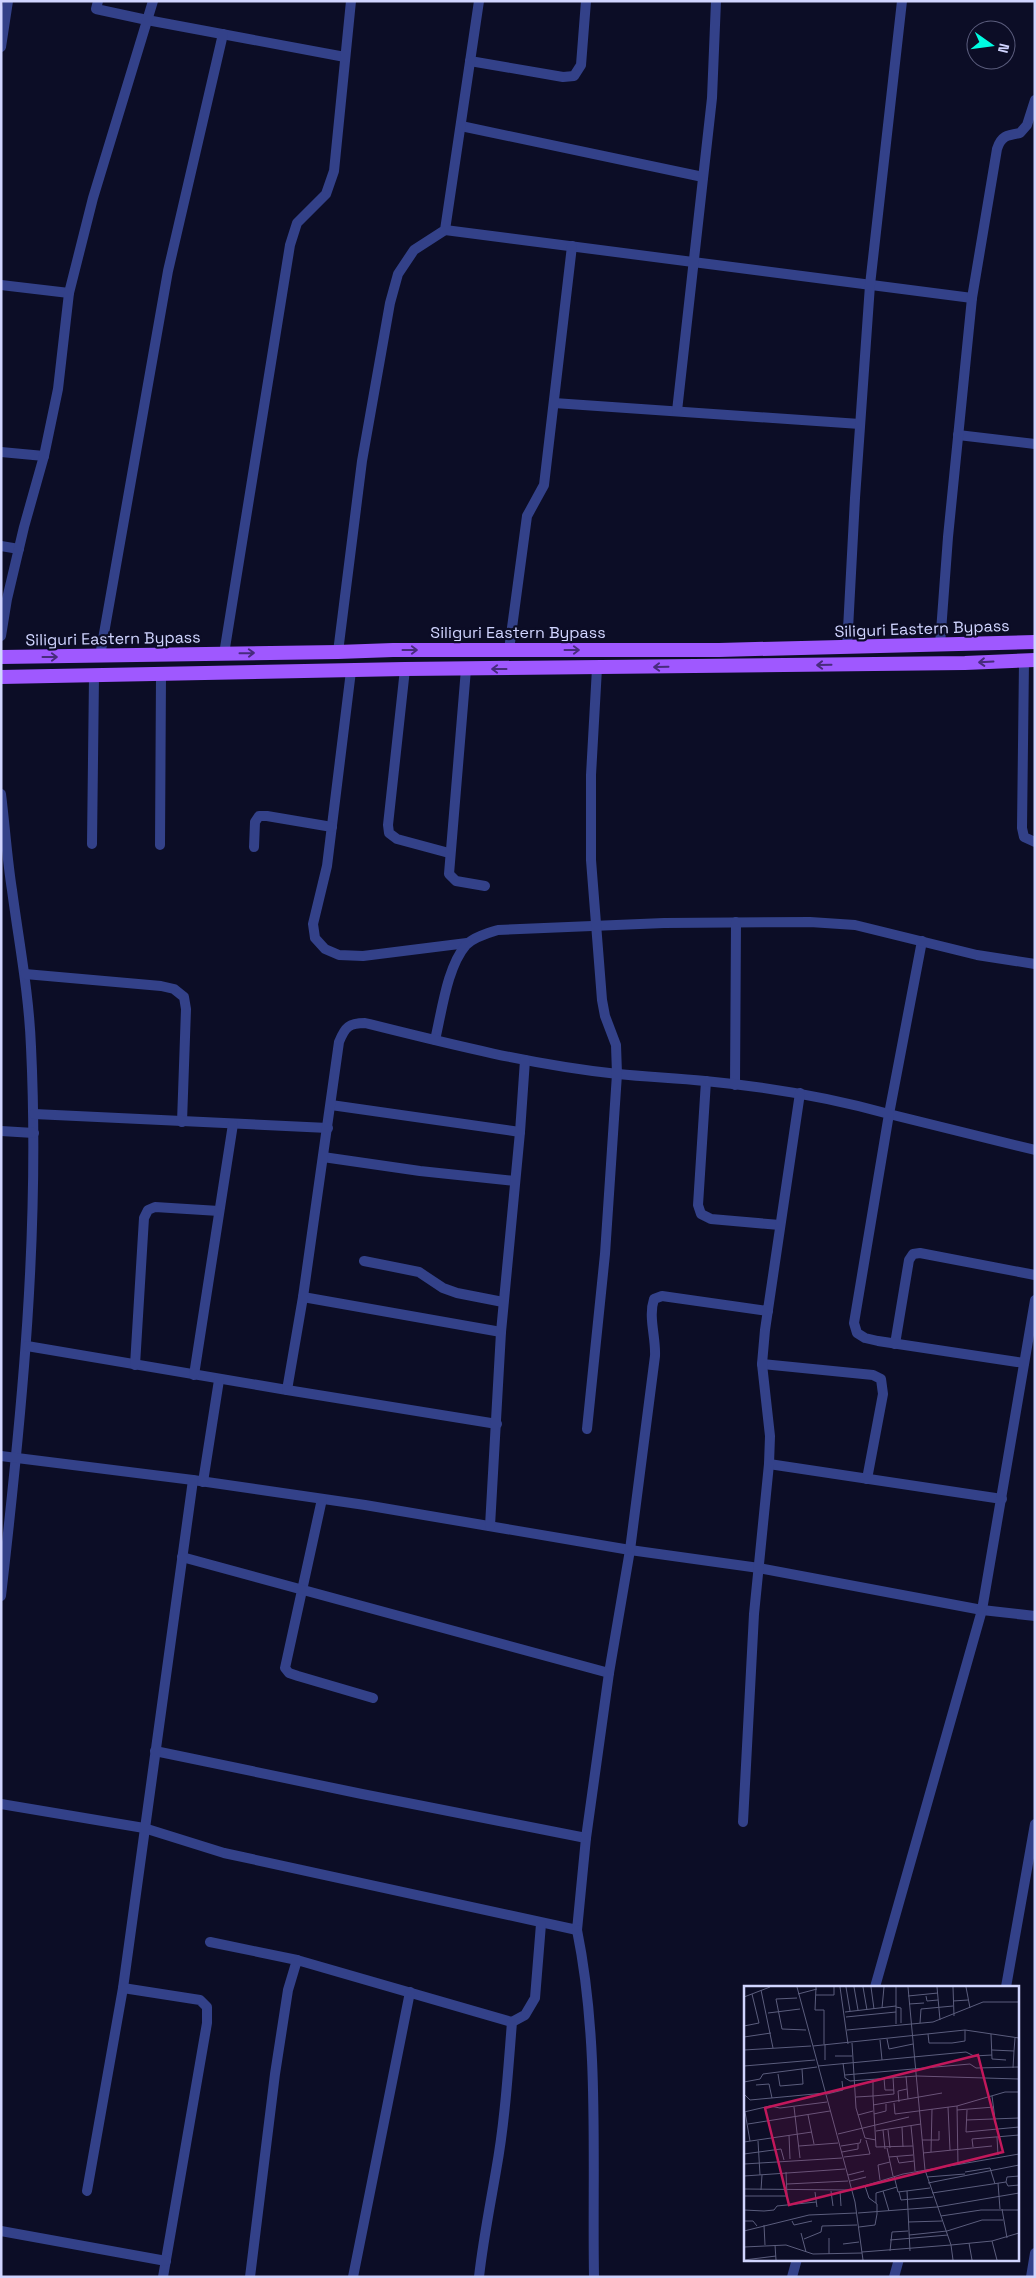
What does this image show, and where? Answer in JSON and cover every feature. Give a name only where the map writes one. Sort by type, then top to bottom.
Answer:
[{"type":"main road","name":"Siliguri Eastern Bypass","points":[[1,657],[393,650],[719,650],[1035,642]]},
{"type":"main road","points":[[1,677],[405,669],[945,664],[1030,661]]},
{"type":"street","points":[[1,47],[8,1]]},
{"type":"street","points":[[98,1],[96,9],[344,57]]},
{"type":"street","points":[[1,636],[18,549],[44,456],[58,389],[70,293],[93,198],[153,1]]},
{"type":"street","points":[[224,654],[290,245],[298,224],[326,194],[334,171],[351,1]]},
{"type":"street","points":[[446,230],[479,1]]},
{"type":"street","points":[[470,61],[562,77],[574,76],[581,65],[586,1]]},
{"type":"street","points":[[677,411],[712,98],[716,1]]},
{"type":"street","points":[[847,648],[870,285],[902,1]]},
{"type":"street","points":[[100,656],[168,271],[223,34]]},
{"type":"street","points":[[940,645],[948,537],[972,298],[1000,140],[1005,135],[1020,134],[1027,125],[1035,100]]},
{"type":"street","points":[[461,126],[703,176]]},
{"type":"street","points":[[338,652],[362,461],[390,303],[398,274],[414,250],[446,230],[972,298]]},
{"type":"street","points":[[509,650],[527,516],[544,485],[572,246]]},
{"type":"street","points":[[1,285],[70,293]]},
{"type":"street","points":[[554,403],[860,424]]},
{"type":"street","points":[[958,435],[1035,444]]},
{"type":"street","points":[[1,452],[44,456]]},
{"type":"street","points":[[1,546],[18,549]]},
{"type":"street","points":[[1030,661],[1022,828],[1024,837],[1035,842]]},
{"type":"street","points":[[588,1429],[605,1254],[618,1074],[616,1045],[605,1016],[602,1000],[591,860],[591,775],[597,668]]},
{"type":"street","points":[[405,669],[388,825],[389,833],[396,839],[449,853]]},
{"type":"street","points":[[466,669],[448,874],[456,881],[486,886]]},
{"type":"street","points":[[351,671],[327,866],[313,924],[315,938],[325,948],[338,954],[362,956],[467,944],[498,930],[736,922],[810,922],[855,925],[977,955],[1035,964]]},
{"type":"street","points":[[160,845],[161,675]]},
{"type":"street","points":[[92,844],[94,676]]},
{"type":"street","points":[[1,794],[11,889],[25,974],[34,1114],[33,1224],[27,1346],[17,1457],[1,1596]]},
{"type":"street","points":[[254,847],[256,822],[259,816],[332,827]]},
{"type":"street","points":[[735,1085],[736,922]]},
{"type":"street","points":[[922,941],[888,1114],[854,1323],[856,1333],[865,1338],[895,1344],[1024,1363]]},
{"type":"street","points":[[435,1040],[454,964],[467,944]]},
{"type":"street","points":[[25,974],[161,986],[174,989],[184,997],[186,1009],[182,1122]]},
{"type":"street","points":[[287,1390],[303,1297],[339,1042],[345,1028],[353,1023],[365,1023],[470,1050],[524,1060],[618,1074],[706,1081],[800,1093],[842,1101],[1035,1150]]},
{"type":"street","points":[[490,1526],[497,1424],[500,1332],[520,1132],[524,1060]]},
{"type":"street","points":[[706,1081],[698,1205],[701,1214],[711,1219],[780,1225]]},
{"type":"street","points":[[743,1822],[754,1614],[769,1464],[770,1436],[762,1364],[800,1093]]},
{"type":"street","points":[[331,1105],[520,1132]]},
{"type":"street","points":[[34,1114],[328,1128]]},
{"type":"street","points":[[194,1375],[233,1124]]},
{"type":"street","points":[[1,1131],[34,1133]]},
{"type":"street","points":[[323,1157],[420,1171],[515,1181]]},
{"type":"street","points":[[135,1365],[144,1218],[148,1210],[155,1206],[219,1211]]},
{"type":"street","points":[[895,1344],[909,1260],[913,1254],[920,1253],[1035,1275]]},
{"type":"street","points":[[364,1261],[419,1272],[443,1288],[457,1293],[503,1302]]},
{"type":"street","points":[[594,2277],[592,2074],[584,1962],[577,1930],[586,1838],[630,1550],[655,1356],[656,1340],[652,1318],[654,1299],[662,1296],[768,1311]]},
{"type":"street","points":[[303,1297],[500,1332]]},
{"type":"street","points":[[875,1986],[982,1610],[1035,1300]]},
{"type":"street","points":[[27,1346],[219,1380],[497,1424]]},
{"type":"street","points":[[762,1364],[873,1375],[881,1379],[883,1394],[867,1479]]},
{"type":"street","points":[[88,2191],[123,1988],[182,1557],[219,1380]]},
{"type":"street","points":[[1,1456],[322,1499],[630,1550],[759,1568],[982,1610],[1035,1616]]},
{"type":"street","points":[[769,1464],[1002,1499]]},
{"type":"street","points":[[322,1499],[285,1668],[289,1673],[373,1698]]},
{"type":"street","points":[[182,1557],[610,1673]]},
{"type":"street","points":[[155,1751],[586,1838]]},
{"type":"street","points":[[1,1804],[144,1828],[224,1853],[541,1924],[577,1930]]},
{"type":"street","points":[[1006,1986],[1035,1824]]},
{"type":"street","points":[[210,1942],[297,1960],[512,2022],[525,2015],[536,1998],[541,1924]]},
{"type":"street","points":[[250,2277],[275,2074],[288,1990],[297,1960]]},
{"type":"street","points":[[123,1988],[200,2000],[207,2007],[208,2023],[163,2277]]},
{"type":"street","points":[[353,2277],[410,1992]]},
{"type":"street","points":[[479,2277],[485,2228],[497,2170],[512,2022]]},
{"type":"street","points":[[1,2231],[166,2261]]},
{"type":"street","points":[[1030,2277],[1035,2253]]},
{"type":"street","points":[[792,2277],[797,2260]]},
{"type":"street","points":[[894,2277],[899,2260]]}]
